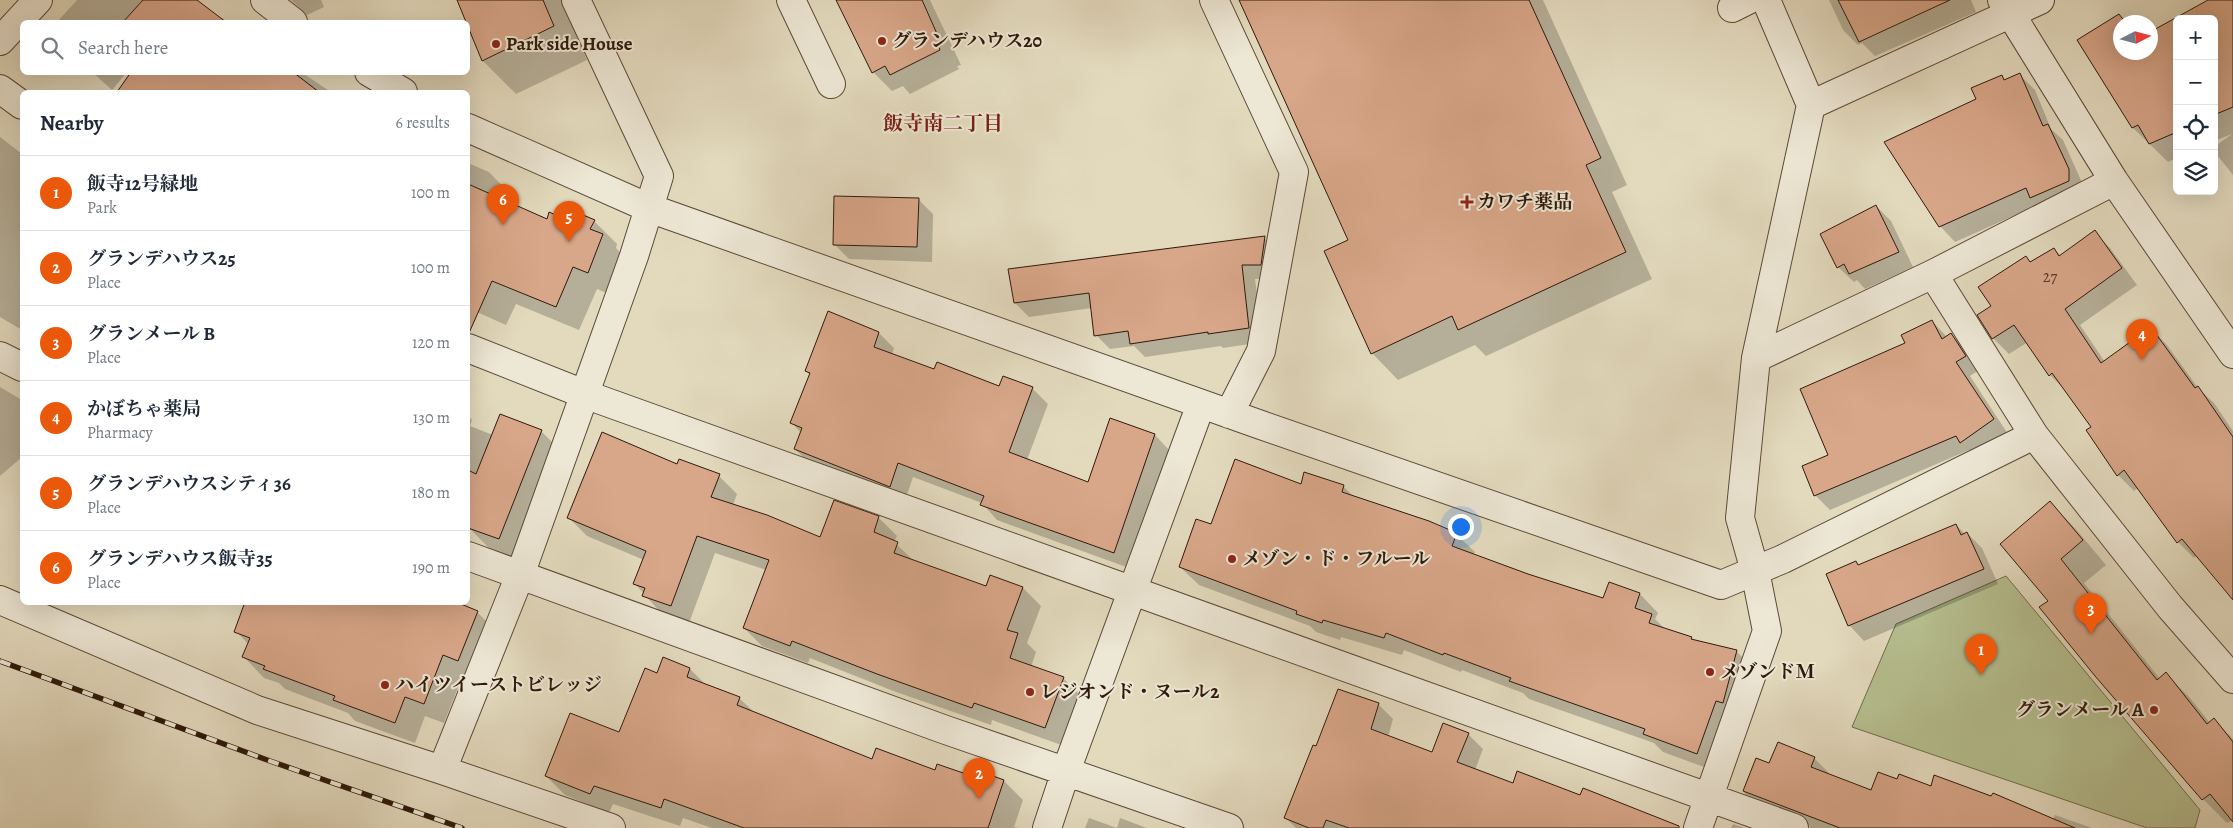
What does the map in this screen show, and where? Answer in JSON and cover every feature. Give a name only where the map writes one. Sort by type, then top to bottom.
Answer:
[{"type":"street","points":[[0,41],[38,0]]},
{"type":"street","points":[[265,0],[291,20]]},
{"type":"street","points":[[442,770],[520,575],[659,176],[576,0]]},
{"type":"street","points":[[791,0],[831,84]]},
{"type":"street","points":[[1214,0],[1294,172],[1262,351],[1229,414]]},
{"type":"street","points":[[1698,828],[1767,631],[1755,571],[1740,518],[1756,358],[1811,105],[1766,0]]},
{"type":"street","points":[[1811,105],[2006,8],[2040,0]]},
{"type":"street","points":[[2006,8],[2114,181],[2233,354]]},
{"type":"street","points":[[374,75],[400,90]]},
{"type":"street","points":[[0,89],[20,104]]},
{"type":"street","points":[[470,129],[649,208],[1229,414],[1722,585],[1755,571],[2034,435]]},
{"type":"street","points":[[1756,358],[1933,274],[2114,181]]},
{"type":"street","points":[[1933,274],[2034,435],[2170,607],[2233,678]]},
{"type":"street","points":[[470,349],[584,394],[1794,828]]},
{"type":"street","points":[[0,356],[20,366]]},
{"type":"street","points":[[1047,828],[1066,771],[1201,404]]},
{"type":"street","points":[[470,557],[943,729],[1229,828]]},
{"type":"street","points":[[0,600],[257,710],[442,770],[610,828]]},
{"type":"green space","points":[[2006,576],[2200,810],[2195,828],[2147,828],[1852,727],[1896,624]]},
{"type":"building","points":[[143,0],[197,0],[223,20],[125,20]]},
{"type":"building","name":"Park side House","points":[[457,0],[543,0],[554,26],[482,61],[470,32],[470,20],[465,20]]},
{"type":"building","points":[[836,0],[922,0],[942,45],[939,47],[940,50],[890,75],[885,66],[872,73]]},
{"type":"building","name":"カワチ薬品","points":[[1239,0],[1529,0],[1601,158],[1586,165],[1626,252],[1458,330],[1452,316],[1371,354],[1324,251],[1348,240]]},
{"type":"building","points":[[1838,0],[1950,0],[1859,42]]},
{"type":"building","points":[[2208,0],[2233,0],[2233,107],[2218,113],[2218,15],[2181,15]]},
{"type":"building","points":[[2113,18],[2113,60],[2158,60],[2158,28],[2173,19],[2173,134],[2149,144],[2138,125],[2132,128],[2077,40]]},
{"type":"building","points":[[2020,73],[2043,126],[2048,124],[2069,169],[2069,181],[2030,198],[2026,188],[1939,227],[1884,142],[1976,99],[1971,88],[2002,75],[2004,80]]},
{"type":"building","points":[[129,75],[297,75],[316,90],[118,90]]},
{"type":"building","points":[[470,185],[547,219],[549,212],[565,219],[569,209],[595,220],[590,229],[603,234],[588,273],[573,267],[556,307],[492,281],[470,331]]},
{"type":"building","points":[[834,196],[919,198],[917,247],[833,245]]},
{"type":"building","points":[[1876,205],[1899,252],[1849,274],[1844,264],[1837,268],[1820,234]]},
{"type":"building","points":[[2095,230],[2122,268],[2065,309],[2101,363],[2151,327],[2195,388],[2198,386],[2233,437],[2233,600],[2182,539],[2177,543],[2124,470],[2117,476],[2086,430],[2091,427],[2052,373],[2049,376],[2014,325],[1992,339],[1977,315],[1991,306],[1978,287],[2026,256],[2030,262],[2054,248],[2059,256]]},
{"type":"building","points":[[1265,236],[1261,265],[1242,265],[1249,328],[1130,344],[1128,331],[1094,336],[1089,293],[1014,303],[1008,269]]},
{"type":"building","points":[[828,311],[879,332],[874,347],[934,369],[937,362],[999,386],[1003,376],[1033,387],[1009,452],[1088,482],[1110,418],[1155,434],[1114,553],[980,505],[984,496],[898,463],[890,487],[794,449],[802,428],[790,423],[810,373],[805,371]]},
{"type":"building","points":[[1932,320],[1942,339],[1951,333],[1966,356],[1956,362],[1994,419],[1960,443],[1956,436],[1814,496],[1802,466],[1828,455],[1800,389],[1905,343],[1901,335]]},
{"type":"building","points":[[500,414],[542,430],[499,539],[470,529],[470,471],[476,474]]},
{"type":"building","points":[[602,432],[677,464],[679,459],[720,474],[711,497],[767,515],[820,537],[834,500],[879,516],[874,532],[898,542],[894,553],[986,586],[990,575],[1023,587],[1007,630],[1018,633],[1010,658],[1064,677],[1045,728],[974,703],[972,708],[792,641],[790,646],[743,628],[769,560],[697,536],[671,606],[642,596],[645,588],[633,584],[646,551],[567,518]]},
{"type":"building","points":[[1235,459],[1301,484],[1304,472],[1344,485],[1342,492],[1429,521],[1457,533],[1452,546],[1528,574],[1603,598],[1609,582],[1640,593],[1635,608],[1652,614],[1649,623],[1692,637],[1691,639],[1737,650],[1723,703],[1716,701],[1697,754],[1643,734],[1645,729],[1509,681],[1511,678],[1444,653],[1443,655],[1386,633],[1384,638],[1323,620],[1322,623],[1296,614],[1297,611],[1179,567],[1196,519],[1211,524]]},
{"type":"building","points":[[2050,501],[2083,540],[2061,559],[2157,680],[2166,672],[2207,724],[2214,718],[2233,742],[2233,822],[2210,794],[2202,800],[2095,676],[2039,607],[2048,601],[2000,544]]},
{"type":"building","points":[[1956,524],[1961,535],[1967,532],[1984,569],[1848,626],[1826,574],[1856,561],[1858,565]]},
{"type":"building","points":[[244,605],[463,605],[478,611],[458,661],[443,655],[424,704],[405,697],[395,723],[333,700],[335,696],[263,669],[265,666],[242,657],[250,638],[234,632]]},
{"type":"building","points":[[663,657],[690,668],[687,677],[740,697],[737,705],[872,759],[876,748],[935,770],[937,764],[969,775],[971,768],[1004,780],[988,828],[744,828],[664,799],[661,808],[594,786],[590,794],[545,776],[570,713],[619,732],[645,668],[657,673]]},
{"type":"building","points":[[1338,689],[1379,703],[1371,729],[1432,752],[1443,723],[1469,733],[1457,762],[1513,783],[1517,771],[1580,795],[1583,788],[1679,826],[1679,828],[1349,828],[1326,820],[1323,828],[1309,828],[1284,818],[1313,745],[1316,746]]},
{"type":"building","points":[[1778,742],[1815,757],[1811,767],[1871,790],[1878,772],[1897,779],[1899,774],[1931,786],[1934,775],[1991,796],[1993,793],[2075,828],[1840,828],[1743,791],[1756,758],[1769,763]]},
{"type":"railway","points":[[0,661],[270,761],[462,828]]},
{"type":"place","name":"グランデハウス20","points":[[882,41]]},
{"type":"place","name":"Park side House","points":[[496,44]]},
{"type":"place","name":"カワチ薬品","points":[[1467,202]]},
{"type":"place","name":"グランデハウス飯寺35","points":[[503,225]]},
{"type":"place","name":"グランデハウスシティ36","points":[[569,242]]},
{"type":"place","name":"かぼちゃ薬局","points":[[2142,360]]},
{"type":"place","name":"メゾン・ド・フルール","points":[[1232,559]]},
{"type":"place","name":"グランメール B","points":[[2091,634]]},
{"type":"place","name":"メゾンドＭ","points":[[1710,672]]},
{"type":"place","name":"飯寺12号緑地","points":[[1981,675]]},
{"type":"place","name":"ハイツイーストビレッジ","points":[[385,685]]},
{"type":"place","name":"レジオンド・ヌール2","points":[[1030,692]]},
{"type":"place","name":"グランメール A","points":[[2154,710]]},
{"type":"place","name":"グランデハウス25","points":[[979,799]]},
{"type":"district","name":"飯寺南二丁目","points":[[943,123]]}]
